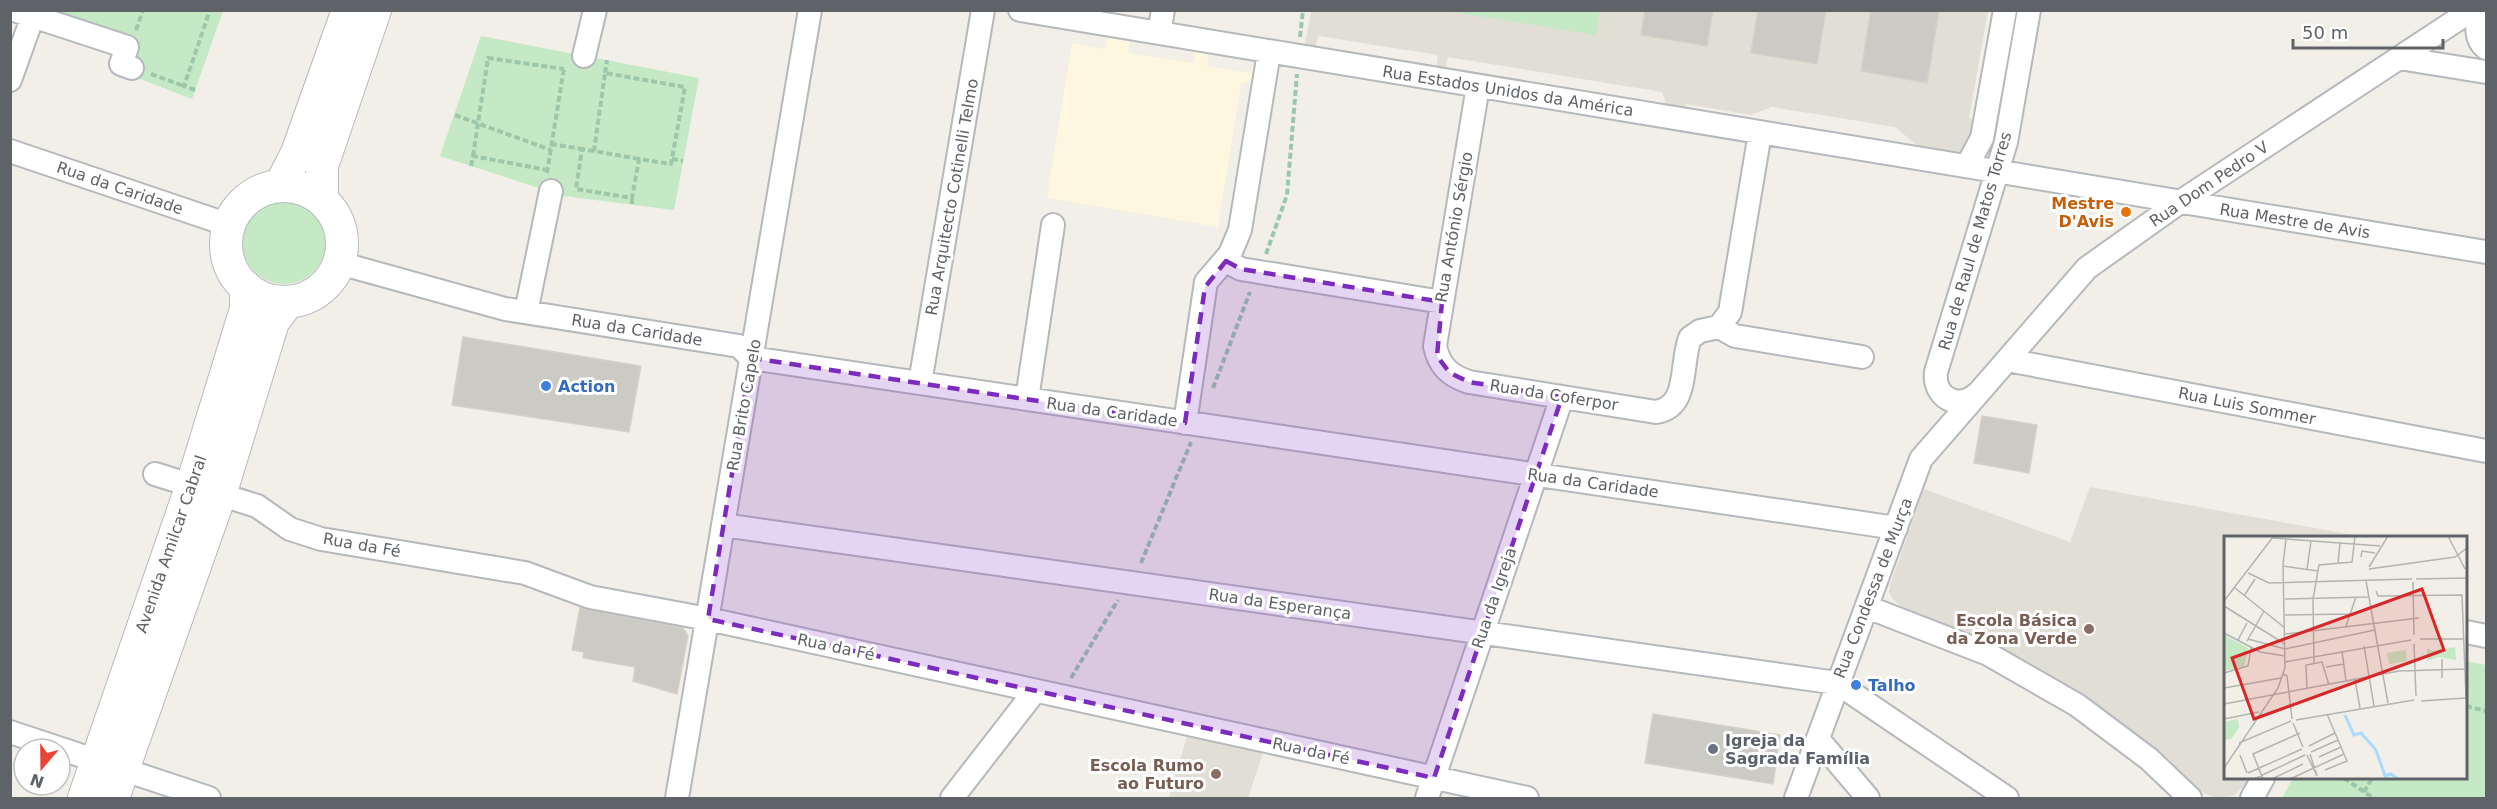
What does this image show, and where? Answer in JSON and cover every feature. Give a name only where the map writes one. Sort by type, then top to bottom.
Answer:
[{"type":"street","points":[[280,186],[297,153],[348,10]]},
{"type":"street","points":[[322,200],[322,166],[375,10]]},
{"type":"street","points":[[574,58],[595,10]]},
{"type":"street","name":"Rua Brito Capelo","points":[[677,798],[810,10]]},
{"type":"street","name":"Rua Arquitecto Cotinelli Telmo","points":[[920,383],[983,10]]},
{"type":"street","name":"Rua Estados Unidos da América","points":[[1020,10],[1997,172]]},
{"type":"street","points":[[1159,33],[1163,10]]},
{"type":"street","name":"Rua de Raul de Matos Torres","points":[[1967,166],[1982,138],[2005,10]]},
{"type":"street","name":"Rua de Raul de Matos Torres","points":[[1977,394],[1968,401],[1954,402],[1939,392],[1935,378],[2006,142],[2030,10]]},
{"type":"street","name":"Rua Dom Pedro V","points":[[1977,394],[2087,268],[2180,202],[2472,10]]},
{"type":"street","points":[[2480,10],[2476,28],[2481,45],[2487,48]]},
{"type":"street","points":[[10,80],[27,13],[127,47],[121,64],[132,68]]},
{"type":"street","points":[[1185,423],[1205,287],[1211,275],[1226,261],[1240,230],[1269,52]]},
{"type":"street","points":[[2399,58],[2487,72]]},
{"type":"street","name":"Rua António Sérgio","points":[[1443,366],[1435,346],[1478,86]]},
{"type":"street","points":[[1760,133],[1730,312],[1719,327],[1735,336],[1862,357]]},
{"type":"street","name":"Rua da Caridade","points":[[10,151],[229,225]]},
{"type":"street","name":"Rua Mestre de Avis","points":[[1997,172],[2487,252]]},
{"type":"street","points":[[526,312],[549,180]]},
{"type":"street","points":[[280,186],[295,187],[322,200],[333,213],[340,229],[342,246],[339,263],[331,278],[320,290],[305,298],[288,302],[273,301],[259,296],[246,287],[235,274],[228,259],[226,242],[229,225],[237,210],[249,198],[263,190],[280,186]]},
{"type":"street","points":[[1028,399],[1053,225]]},
{"type":"street","points":[[1226,261],[1241,269],[1442,302]]},
{"type":"street","name":"Rua da Caridade","points":[[339,263],[505,309],[739,346],[751,358],[1896,528]]},
{"type":"street","name":"Avenida Amilcar Cabral","points":[[206,490],[246,309],[246,287]]},
{"type":"street","name":"Avenida Amilcar Cabral","points":[[84,798],[110,765],[206,490],[273,322],[288,302]]},
{"type":"street","name":"Rua da Coferpor","points":[[1443,366],[1459,379],[1469,382],[1656,412],[1670,407],[1679,395],[1690,338],[1700,331],[1719,327]]},
{"type":"street","name":"Rua Luis Sommer","points":[[2007,360],[2487,451]]},
{"type":"street","name":"Rua Condessa de Murça","points":[[1796,798],[1921,459],[1977,394]]},
{"type":"street","name":"Rua da Igreja","points":[[1430,788],[1562,397]]},
{"type":"street","name":"Rua da Fé","points":[[155,474],[257,506],[290,529],[321,538],[525,573],[590,597],[708,619],[1035,691],[1430,788],[1527,798]]},
{"type":"street","name":"Rua da Esperança","points":[[723,525],[1837,683]]},
{"type":"street","points":[[1866,607],[1988,654],[2077,705],[2149,759],[2190,798]]},
{"type":"street","points":[[2467,632],[2487,636]]},
{"type":"street","points":[[1837,683],[2007,798]]},
{"type":"street","points":[[952,798],[1035,691]]},
{"type":"street","points":[[10,732],[209,798]]},
{"type":"street","points":[[1818,739],[1869,798]]},
{"type":"street","name":"Avenida Amilcar Cabral","points":[[110,765],[112,798]]},
{"type":"street","points":[[2252,798],[2262,779]]},
{"type":"path","points":[[134,37],[143,10]]},
{"type":"path","points":[[184,86],[210,10]]},
{"type":"path","points":[[471,166],[488,58],[564,69]]},
{"type":"path","points":[[473,156],[549,180],[551,144],[564,69],[574,58]]},
{"type":"path","points":[[594,151],[607,60]]},
{"type":"path","points":[[132,68],[195,90]]},
{"type":"path","points":[[551,144],[671,164],[684,87],[605,73]]},
{"type":"path","points":[[454,115],[551,150]]},
{"type":"path","points":[[582,149],[576,189],[632,198]]},
{"type":"path","points":[[632,204],[639,159]]},
{"type":"path","points":[[672,159],[683,160]]},
{"type":"path","points":[[2467,706],[2487,711]]},
{"type":"path","points":[[2347,779],[2373,798]]},
{"type":"path","points":[[2364,792],[2371,779]]},
{"type":"highlighted area","points":[[1226,261],[1241,269],[1442,302],[1437,356],[1450,373],[1469,382],[1562,397],[1434,778],[708,619],[751,358],[1185,423],[1205,287]]},
{"type":"shaded area","points":[[1311,11],[1988,11],[1969,118],[1976,120],[1973,136],[1964,151],[1959,154],[1924,151],[1895,127],[1772,107],[1751,115],[1686,104],[1684,111],[1668,109],[1662,92],[1448,57],[1445,72],[1436,70],[1438,55],[1318,36],[1315,50],[1304,49]]},
{"type":"shaded area","points":[[1108,34],[1130,38],[1128,53],[1193,63],[1196,49],[1209,51],[1207,66],[1251,73],[1254,58],[1258,61],[1257,78],[1241,84],[1218,227],[1047,198],[1072,43],[1105,49]]},
{"type":"shaded area","name":"Escola Básica da Zona Verde","points":[[2090,487],[2353,535],[2224,536],[2224,779],[2247,779],[2233,796],[2216,798],[2204,793],[2123,728],[2024,661],[1899,605],[1889,592],[1924,489],[2070,542]]},
{"type":"shaded area","name":"Escola Rumo ao Futuro","points":[[1188,733],[1264,750],[1248,798],[1169,798]]},
{"type":"green space","points":[[55,11],[223,11],[192,99],[130,75],[129,54],[134,36]]},
{"type":"green space","points":[[1447,11],[1600,11],[1596,35]]},
{"type":"green space","points":[[481,36],[699,78],[674,210],[564,196],[440,156]]},
{"type":"green space","points":[[284,200],[300,203],[314,212],[323,226],[326,242],[323,258],[314,272],[300,281],[284,284],[268,281],[254,272],[245,258],[242,242],[245,226],[254,212],[268,203]]},
{"type":"green space","points":[[2467,661],[2486,665],[2486,798],[2282,798],[2292,779],[2467,779]]},
{"type":"building","points":[[1645,10],[1713,10],[1707,46],[1641,35]]},
{"type":"building","points":[[1758,10],[1826,10],[1817,64],[1751,53]]},
{"type":"building","points":[[1871,10],[1939,10],[1927,83],[1861,71]]},
{"type":"building","name":"Action","points":[[463,337],[641,366],[629,432],[452,405]]},
{"type":"building","points":[[1982,416],[2037,425],[2029,473],[1974,463]]},
{"type":"building","points":[[580,608],[683,628],[688,636],[677,694],[633,681],[635,667],[583,658],[584,652],[572,650]]},
{"type":"building","name":"Igreja da Sagrada Família","points":[[1653,714],[1780,735],[1773,784],[1645,763]]},
{"type":"place","name":"Mestre D'Avis","points":[[2126,212]]},
{"type":"place","name":"Action","points":[[546,386]]},
{"type":"place","name":"Escola Básica da Zona Verde","points":[[2089,629]]},
{"type":"place","name":"Talho","points":[[1856,685]]},
{"type":"place","name":"Igreja da Sagrada Família","points":[[1713,749]]},
{"type":"place","name":"Escola Rumo ao Futuro","points":[[1216,774]]}]
